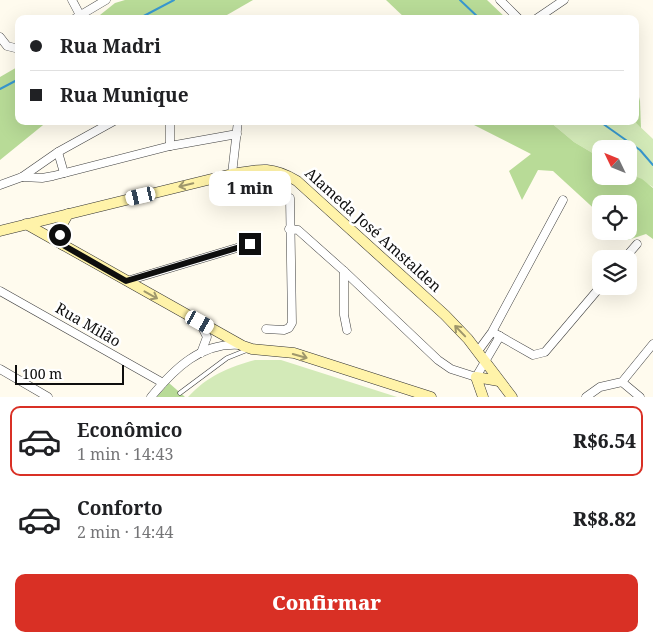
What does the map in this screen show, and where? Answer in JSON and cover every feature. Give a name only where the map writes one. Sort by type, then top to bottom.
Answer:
[{"type":"street","points":[[72,0],[76,15]]},
{"type":"street","points":[[80,15],[106,0]]},
{"type":"street","points":[[500,0],[515,15]]},
{"type":"street","points":[[542,15],[564,0]]},
{"type":"street","points":[[0,37],[7,46],[15,48]]},
{"type":"street","points":[[0,185],[22,176],[58,152],[107,125]]},
{"type":"street","points":[[170,125],[170,146]]},
{"type":"street","points":[[232,174],[238,125]]},
{"type":"street","points":[[22,176],[42,178],[170,146],[237,134]]},
{"type":"street","points":[[58,152],[64,173]]},
{"type":"street","name":"Alameda José Amstalden","points":[[0,232],[232,174],[268,168],[281,172],[297,181],[445,315],[478,352],[512,397]]},
{"type":"street","points":[[266,329],[284,330],[289,328],[292,323],[290,198]]},
{"type":"street","points":[[478,352],[492,332],[563,200]]},
{"type":"street","points":[[63,245],[59,230],[68,214]]},
{"type":"street","points":[[26,224],[248,347]]},
{"type":"street","points":[[289,229],[298,230],[438,360],[451,369],[476,377],[499,381]]},
{"type":"street","points":[[126,281],[250,244]]},
{"type":"street","points":[[632,250],[637,244]]},
{"type":"street","points":[[344,271],[344,316],[347,330]]},
{"type":"street","name":"Rua Milão","points":[[0,291],[163,383]]},
{"type":"street","points":[[492,332],[532,355],[546,352],[594,295]]},
{"type":"street","points":[[200,322],[207,337],[201,353]]},
{"type":"street","points":[[483,397],[476,377],[484,360],[500,336]]},
{"type":"street","points":[[151,397],[180,366],[201,353],[221,344],[294,353],[431,397]]},
{"type":"street","points":[[586,397],[600,388],[622,382],[653,344]]},
{"type":"street","points":[[0,369],[48,397]]},
{"type":"street","points":[[622,382],[640,397]]},
{"type":"lane","points":[[180,392],[227,358],[248,347]]},
{"type":"green space","points":[[125,0],[253,0],[227,15],[100,15],[115,3]]},
{"type":"green space","points":[[386,0],[487,0],[503,15],[402,15]]},
{"type":"green space","points":[[15,68],[15,125],[43,125],[0,160],[0,77]]},
{"type":"green space","points":[[639,97],[640,101],[641,128],[638,125]]},
{"type":"green space","points":[[474,125],[554,125],[574,142],[592,153],[592,185],[638,185],[638,177],[653,188],[653,239],[646,234],[637,237],[637,195],[592,195],[592,207],[553,171],[538,170],[522,200],[509,171],[531,154]]},
{"type":"green space","points":[[554,125],[638,125],[653,139],[653,187],[638,178],[638,140],[592,140],[592,153],[574,142]]},
{"type":"green space","points":[[255,360],[281,360],[397,397],[188,397],[203,383],[219,373]]},
{"type":"green space","points":[[169,383],[185,397],[157,397]]},
{"type":"waterway","points":[[146,15],[174,0]]},
{"type":"waterway","points":[[460,0],[476,15]]},
{"type":"waterway","points":[[0,89],[15,81]]},
{"type":"waterway","points":[[605,125],[640,150],[653,165]]},
{"type":"route","points":[[60,235],[63,245],[126,281],[250,244]]}]
